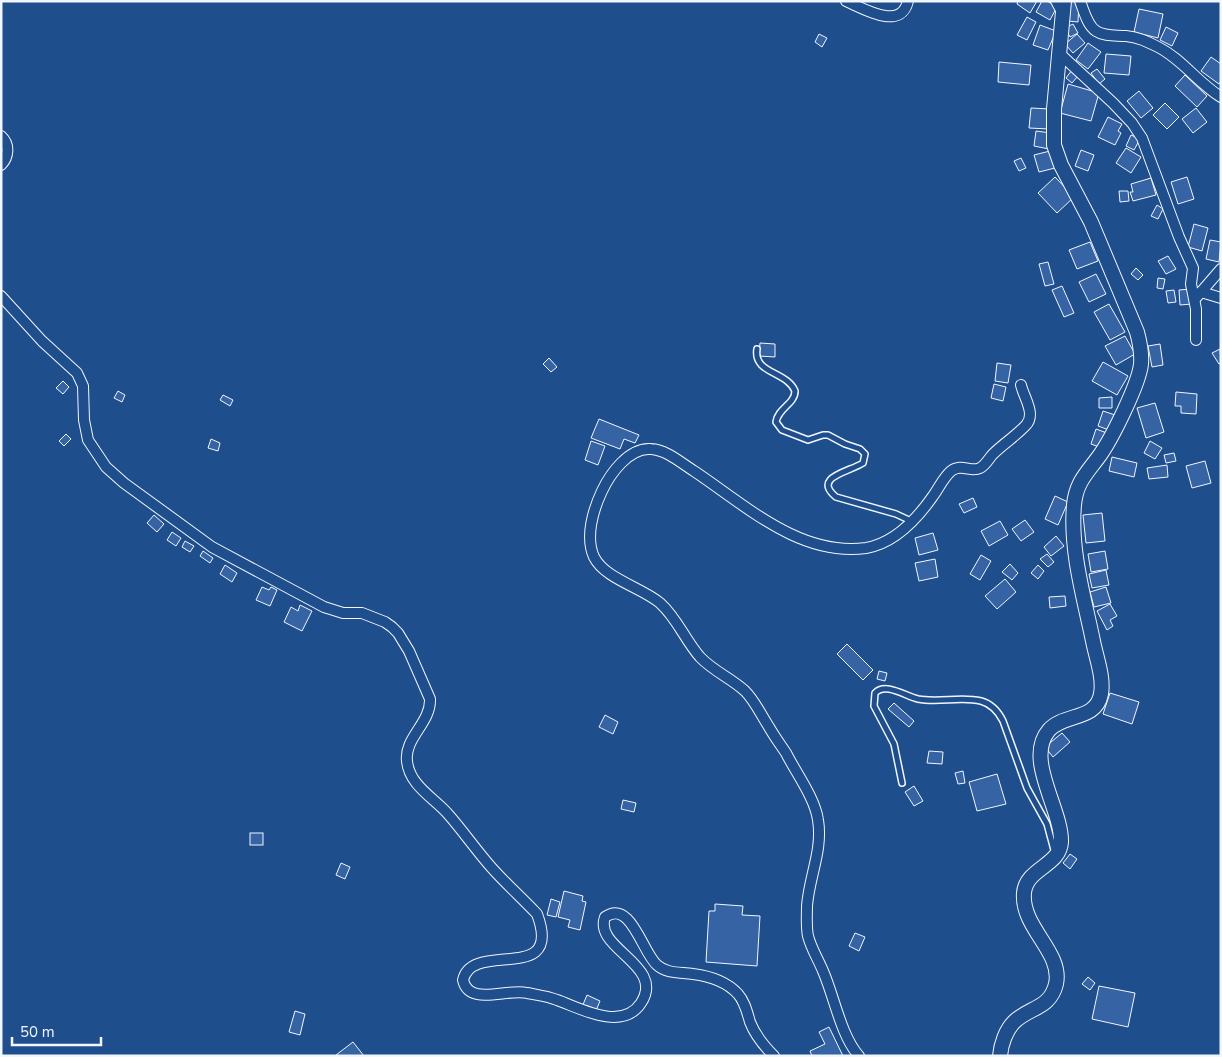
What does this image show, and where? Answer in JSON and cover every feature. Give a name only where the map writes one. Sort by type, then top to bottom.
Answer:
[{"type":"street","points":[[846,1],[889,18],[900,15],[906,10],[908,1]]},
{"type":"street","points":[[1000,1056],[1002,1042],[1014,1022],[1045,1003],[1055,988],[1057,978],[1055,965],[1030,922],[1023,903],[1026,883],[1044,865],[1056,858],[1061,842],[1056,815],[1041,770],[1042,747],[1049,730],[1064,721],[1095,708],[1101,693],[1098,664],[1078,571],[1074,535],[1074,505],[1080,481],[1100,455],[1118,423],[1137,380],[1141,367],[1142,349],[1137,332],[1091,222],[1061,165],[1054,145],[1054,109],[1063,8],[1056,1]]},
{"type":"street","points":[[1080,1],[1093,29],[1104,35],[1137,38],[1161,48],[1221,97]]},
{"type":"street","points":[[1060,54],[1113,103],[1132,123],[1142,138],[1193,268],[1192,284],[1198,295],[1196,340]]},
{"type":"street","points":[[1,136],[6,140],[7,147],[5,161],[1,166]]},
{"type":"street","points":[[1198,295],[1221,268]]},
{"type":"street","points":[[1198,295],[1221,298]]},
{"type":"street","points":[[1,296],[42,341],[77,373],[83,386],[84,420],[88,440],[99,459],[124,483],[212,548],[324,607],[343,613],[362,613],[385,622],[401,637],[430,699],[431,706],[406,752],[409,772],[414,780],[448,814],[496,872],[536,914],[540,923],[541,939],[537,950],[527,956],[484,962],[471,967],[466,972],[463,980],[468,990],[472,993],[485,995],[514,991],[523,992],[553,999],[594,1015],[619,1016],[628,1014],[640,1005],[645,982],[637,967],[606,936],[603,924],[604,917],[609,914],[618,913],[629,920],[650,957],[664,970],[709,977],[723,983],[739,995],[755,1032],[774,1056]]},
{"type":"street","points":[[859,1056],[849,1042],[807,931],[807,901],[815,867],[819,832],[815,807],[783,749],[751,697],[700,657],[676,620],[656,599],[599,565],[590,545],[591,525],[595,507],[603,488],[623,461],[632,454],[648,448],[659,450],[672,456],[736,501],[777,527],[797,537],[843,548],[866,548],[888,541],[902,531],[932,498],[951,471],[962,467],[974,470],[979,469],[1025,426],[1029,420],[1030,412],[1021,384]]},
{"type":"lane","points":[[757,349],[756,355],[762,366],[768,371],[788,380],[795,391],[794,400],[781,411],[777,418],[776,422],[782,430],[808,440],[828,435],[844,444],[860,448],[864,451],[865,459],[863,462],[851,470],[830,479],[828,487],[830,492],[836,497],[896,514],[912,521]]},
{"type":"lane","points":[[902,782],[894,744],[874,706],[874,693],[883,688],[917,699],[934,701],[968,700],[989,704],[998,712],[1003,721],[1027,788],[1047,824],[1056,858]]},
{"type":"building","points":[[1018,1],[1037,1],[1030,13],[1017,4]]},
{"type":"building","points":[[1042,1],[1047,1],[1057,7],[1050,20],[1036,12]]},
{"type":"building","points":[[1070,1],[1079,2],[1078,22],[1068,21]]},
{"type":"building","points":[[1139,9],[1163,14],[1158,38],[1134,32]]},
{"type":"building","points":[[1027,17],[1036,22],[1027,40],[1017,35]]},
{"type":"building","points":[[1073,24],[1078,33],[1070,37],[1065,28]]},
{"type":"building","points":[[1040,25],[1056,31],[1048,50],[1033,45]]},
{"type":"building","points":[[1166,27],[1178,33],[1172,46],[1160,40]]},
{"type":"building","points":[[819,34],[827,38],[822,47],[815,42]]},
{"type":"building","points":[[1077,34],[1085,43],[1073,53],[1065,44]]},
{"type":"building","points":[[1088,43],[1101,52],[1088,69],[1076,60]]},
{"type":"building","points":[[1106,54],[1131,56],[1129,75],[1104,73]]},
{"type":"building","points":[[1211,57],[1221,64],[1221,81],[1219,84],[1201,71]]},
{"type":"building","points":[[999,62],[1031,65],[1029,85],[998,82]]},
{"type":"building","points":[[1097,69],[1105,79],[1099,84],[1091,73]]},
{"type":"building","points":[[1072,70],[1078,76],[1072,83],[1066,78]]},
{"type":"building","points":[[1185,75],[1207,96],[1197,107],[1175,86]]},
{"type":"building","points":[[1068,84],[1099,93],[1091,121],[1060,113]]},
{"type":"building","points":[[1139,91],[1153,108],[1141,118],[1127,101]]},
{"type":"building","points":[[1165,103],[1179,117],[1167,129],[1153,115]]},
{"type":"building","points":[[1031,108],[1050,109],[1049,129],[1029,128]]},
{"type":"building","points":[[1196,108],[1207,122],[1193,133],[1182,119]]},
{"type":"building","points":[[1108,117],[1122,124],[1118,131],[1121,133],[1115,145],[1098,137]]},
{"type":"building","points":[[1036,131],[1051,133],[1049,149],[1034,146]]},
{"type":"building","points":[[1131,135],[1140,139],[1134,150],[1126,146]]},
{"type":"building","points":[[1126,148],[1141,157],[1131,173],[1116,163]]},
{"type":"building","points":[[1081,150],[1094,155],[1088,171],[1075,166]]},
{"type":"building","points":[[1050,151],[1055,168],[1039,172],[1034,155]]},
{"type":"building","points":[[1021,158],[1026,168],[1019,171],[1014,161]]},
{"type":"building","points":[[1055,177],[1074,197],[1057,213],[1038,193]]},
{"type":"building","points":[[1187,177],[1194,199],[1178,204],[1171,182]]},
{"type":"building","points":[[1151,178],[1156,195],[1133,201],[1130,192],[1133,192],[1131,184]]},
{"type":"building","points":[[1119,191],[1128,191],[1129,201],[1120,202]]},
{"type":"building","points":[[1157,205],[1163,209],[1158,219],[1151,216]]},
{"type":"building","points":[[1194,224],[1208,228],[1202,251],[1188,247]]},
{"type":"building","points":[[1210,240],[1221,242],[1219,262],[1206,259]]},
{"type":"building","points":[[1090,242],[1098,261],[1077,269],[1069,250]]},
{"type":"building","points":[[1168,256],[1176,269],[1166,274],[1158,261]]},
{"type":"building","points":[[1048,262],[1054,284],[1045,286],[1039,264]]},
{"type":"building","points":[[1136,268],[1143,275],[1138,280],[1131,274]]},
{"type":"building","points":[[1096,274],[1106,294],[1089,302],[1079,282]]},
{"type":"building","points":[[1158,278],[1165,279],[1163,289],[1157,288]]},
{"type":"building","points":[[1062,286],[1074,313],[1064,317],[1052,290]]},
{"type":"building","points":[[1192,289],[1192,304],[1180,305],[1179,290]]},
{"type":"building","points":[[1174,290],[1176,302],[1168,303],[1166,291]]},
{"type":"building","points":[[1109,304],[1125,332],[1110,340],[1094,312]]},
{"type":"building","points":[[1125,336],[1135,354],[1116,365],[1105,346]]},
{"type":"building","points":[[760,343],[775,344],[775,357],[759,356]]},
{"type":"building","points":[[1160,344],[1163,365],[1152,367],[1148,346]]},
{"type":"building","points":[[1220,349],[1221,363],[1219,364],[1212,353]]},
{"type":"building","points":[[549,358],[557,367],[551,372],[543,364]]},
{"type":"building","points":[[1103,362],[1128,376],[1117,395],[1092,381]]},
{"type":"building","points":[[997,363],[1011,365],[1008,383],[995,381]]},
{"type":"building","points":[[63,381],[69,387],[63,394],[56,388]]},
{"type":"building","points":[[994,384],[1006,387],[1003,401],[991,398]]},
{"type":"building","points":[[118,391],[125,395],[122,402],[114,398]]},
{"type":"building","points":[[1176,392],[1197,394],[1196,414],[1181,413],[1181,406],[1175,406]]},
{"type":"building","points":[[223,395],[233,400],[230,406],[220,400]]},
{"type":"building","points":[[1112,397],[1112,408],[1099,408],[1099,398]]},
{"type":"building","points":[[1155,403],[1164,432],[1146,438],[1137,408]]},
{"type":"building","points":[[1103,411],[1115,415],[1109,430],[1098,426]]},
{"type":"building","points":[[599,419],[639,435],[635,443],[624,439],[620,449],[591,438]]},
{"type":"building","points":[[1096,429],[1107,433],[1102,448],[1091,444]]},
{"type":"building","points":[[66,434],[71,439],[64,446],[59,441]]},
{"type":"building","points":[[211,439],[220,443],[218,451],[208,448]]},
{"type":"building","points":[[591,441],[605,446],[598,465],[585,460]]},
{"type":"building","points":[[1150,441],[1162,448],[1155,459],[1144,453]]},
{"type":"building","points":[[1174,453],[1176,461],[1166,463],[1164,455]]},
{"type":"building","points":[[1112,457],[1137,463],[1134,477],[1109,471]]},
{"type":"building","points":[[1205,461],[1211,483],[1192,488],[1186,466]]},
{"type":"building","points":[[1167,465],[1168,477],[1149,479],[1147,468]]},
{"type":"building","points":[[1055,496],[1068,502],[1058,525],[1045,519]]},
{"type":"building","points":[[973,498],[977,507],[964,513],[959,504]]},
{"type":"building","points":[[1102,513],[1105,541],[1086,543],[1083,515]]},
{"type":"building","points":[[154,515],[164,524],[157,532],[147,523]]},
{"type":"building","points":[[1025,520],[1034,532],[1021,541],[1012,529]]},
{"type":"building","points":[[1000,521],[1008,535],[989,546],[981,531]]},
{"type":"building","points":[[172,532],[181,538],[176,546],[167,540]]},
{"type":"building","points":[[933,533],[938,550],[919,555],[915,538]]},
{"type":"building","points":[[1056,536],[1064,546],[1051,556],[1044,547]]},
{"type":"building","points":[[185,541],[194,546],[190,552],[182,547]]},
{"type":"building","points":[[203,551],[213,558],[210,563],[200,556]]},
{"type":"building","points":[[1105,551],[1108,569],[1091,572],[1088,554]]},
{"type":"building","points":[[1047,554],[1054,562],[1048,567],[1040,559]]},
{"type":"building","points":[[981,555],[991,561],[980,580],[970,574]]},
{"type":"building","points":[[935,559],[938,577],[919,581],[915,563]]},
{"type":"building","points":[[1010,564],[1018,573],[1012,580],[1002,572]]},
{"type":"building","points":[[225,565],[237,573],[232,582],[220,574]]},
{"type":"building","points":[[1038,565],[1044,571],[1038,579],[1031,573]]},
{"type":"building","points":[[1106,570],[1109,585],[1092,588],[1089,574]]},
{"type":"building","points":[[1005,579],[1016,592],[997,609],[985,596]]},
{"type":"building","points":[[262,587],[269,590],[271,587],[277,590],[270,606],[256,600]]},
{"type":"building","points":[[1106,587],[1111,603],[1094,607],[1090,592]]},
{"type":"building","points":[[1065,596],[1066,606],[1050,608],[1049,597]]},
{"type":"building","points":[[1110,604],[1117,616],[1110,620],[1113,626],[1107,630],[1097,611]]},
{"type":"building","points":[[300,605],[312,611],[302,631],[284,622],[291,607],[298,611]]},
{"type":"building","points":[[847,644],[873,670],[863,680],[837,654]]},
{"type":"building","points":[[879,671],[887,673],[885,681],[877,679]]},
{"type":"building","points":[[1110,693],[1139,702],[1132,724],[1103,714]]},
{"type":"building","points":[[894,703],[914,721],[909,727],[888,709]]},
{"type":"building","points":[[605,715],[618,722],[613,734],[599,727]]},
{"type":"building","points":[[1062,733],[1070,742],[1053,757],[1045,747]]},
{"type":"building","points":[[929,751],[943,752],[942,764],[927,763]]},
{"type":"building","points":[[963,771],[965,783],[958,784],[955,773]]},
{"type":"building","points":[[997,774],[1006,804],[977,811],[969,782]]},
{"type":"building","points":[[914,786],[923,801],[914,806],[905,792]]},
{"type":"building","points":[[623,800],[636,803],[634,812],[621,809]]},
{"type":"building","points":[[250,833],[263,833],[263,845],[250,845]]},
{"type":"building","points":[[1070,854],[1077,859],[1070,869],[1063,863]]},
{"type":"building","points":[[341,863],[350,867],[345,879],[336,875]]},
{"type":"building","points":[[564,891],[583,896],[582,901],[586,902],[580,930],[568,927],[570,920],[558,917]]},
{"type":"building","points":[[551,899],[560,902],[556,917],[547,915]]},
{"type":"building","points":[[715,904],[743,906],[742,915],[760,916],[757,966],[706,962],[709,911],[715,911]]},
{"type":"building","points":[[855,933],[865,937],[859,951],[849,946]]},
{"type":"building","points":[[1088,977],[1095,983],[1090,990],[1082,984]]},
{"type":"building","points":[[1099,986],[1135,993],[1128,1027],[1092,1019]]},
{"type":"building","points":[[587,995],[600,1001],[595,1013],[582,1007]]},
{"type":"building","points":[[295,1011],[305,1014],[300,1035],[289,1032]]},
{"type":"building","points":[[829,1027],[843,1056],[812,1056],[810,1051],[825,1044],[819,1032]]},
{"type":"building","points":[[353,1042],[364,1056],[336,1056],[336,1055]]}]
